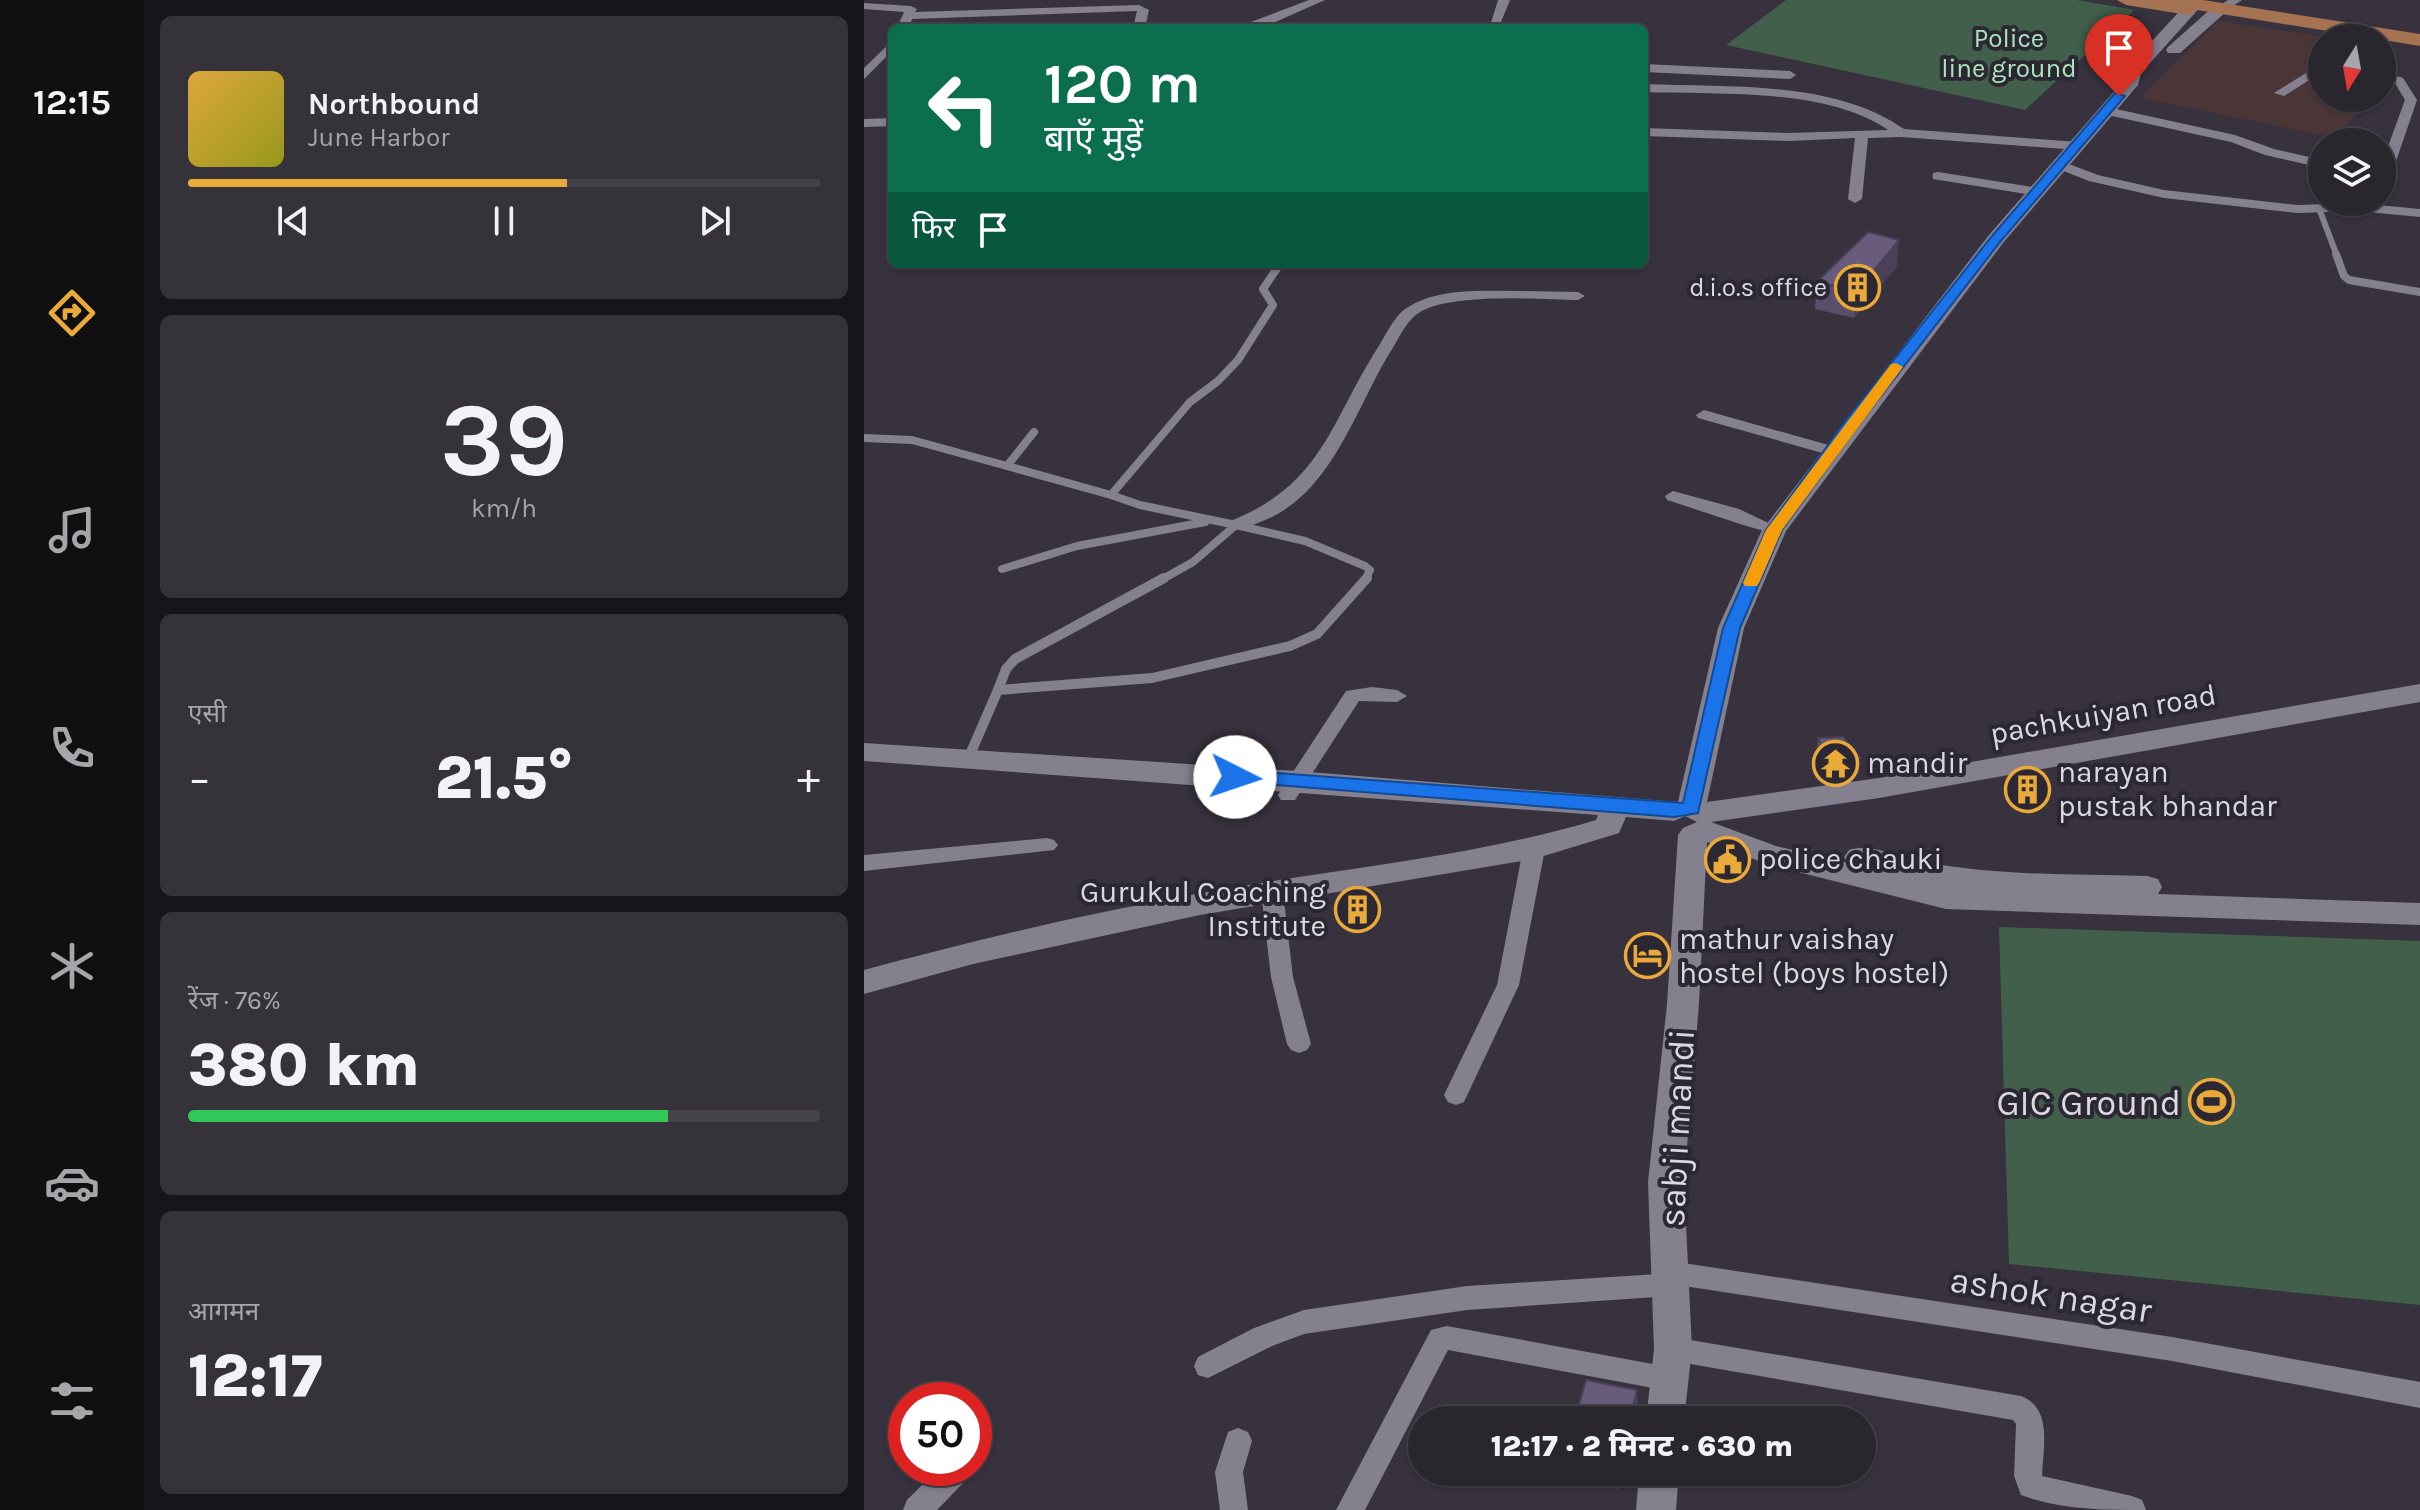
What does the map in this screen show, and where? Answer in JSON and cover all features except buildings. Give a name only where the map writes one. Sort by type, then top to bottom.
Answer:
[{"type":"main road","points":[[2126,0],[2213,6]]},
{"type":"main road","points":[[2169,0],[2420,40]]},
{"type":"main road","points":[[2132,81],[2147,74],[2213,6]]},
{"type":"main road","points":[[2132,81],[2133,72],[2213,6]]},
{"type":"main road","name":"sabji mandi","points":[[1666,1406],[1671,1364],[1666,1182],[1683,1004],[1691,819],[1731,628],[1774,530],[1996,239],[2132,81]]},
{"type":"main road","name":"pachkuiyan road","points":[[1691,819],[2420,693]]},
{"type":"main road","points":[[864,752],[1691,819],[1921,872],[1946,887],[2228,899],[2420,914]]},
{"type":"main road","points":[[864,769],[1292,788]]},
{"type":"main road","points":[[864,982],[973,952],[1272,892],[1534,849],[1609,826],[1614,811]]},
{"type":"main road","points":[[2228,899],[2420,896]]},
{"type":"main road","points":[[1656,1510],[1658,1486]]},
{"type":"street","points":[[997,13],[1005,0]]},
{"type":"street","points":[[1257,24],[1319,0]]},
{"type":"street","points":[[1494,24],[1504,0]]},
{"type":"street","points":[[911,16],[997,13],[1080,5],[1141,8],[1139,24]]},
{"type":"street","points":[[864,6],[911,9],[906,24]]},
{"type":"street","points":[[1269,21],[1275,24]]},
{"type":"street","points":[[864,50],[888,49]]},
{"type":"street","points":[[864,75],[888,51]]},
{"type":"street","points":[[1648,68],[1790,75]]},
{"type":"street","points":[[1694,91],[1708,71]]},
{"type":"street","points":[[2280,93],[2308,76]]},
{"type":"street","points":[[2396,80],[2411,100],[2396,142]]},
{"type":"street","points":[[1648,88],[1811,99],[1878,116],[1901,133]]},
{"type":"street","points":[[2107,111],[2235,139],[2270,152],[2308,161]]},
{"type":"street","points":[[864,123],[888,122]]},
{"type":"street","points":[[1648,132],[1780,137],[1901,133],[2078,146]]},
{"type":"street","points":[[1855,199],[1862,136]]},
{"type":"street","points":[[2061,165],[2094,178],[2152,192],[2308,210]]},
{"type":"street","points":[[1938,176],[2038,192]]},
{"type":"street","points":[[2396,211],[2420,213]]},
{"type":"street","points":[[1236,525],[1271,513],[1297,493],[1337,439],[1364,381],[1413,309],[1429,303],[1479,297],[1578,296]]},
{"type":"street","points":[[1704,415],[1833,451]]},
{"type":"street","points":[[1673,496],[1733,513],[1774,530]]},
{"type":"street","points":[[1292,788],[1353,695],[1372,693],[1397,696]]},
{"type":"street","points":[[864,863],[1047,845]]},
{"type":"street","points":[[1456,1095],[1508,985],[1534,849]]},
{"type":"street","points":[[1272,892],[1282,977],[1299,1044]]},
{"type":"street","name":"ashok nagar","points":[[1208,1366],[1263,1337],[1304,1322],[1467,1298],[1670,1279],[2172,1349],[2420,1395]]},
{"type":"street","points":[[1350,1510],[1440,1339],[1447,1338],[2021,1409],[2030,1421],[2028,1476],[2031,1485],[2047,1493],[2132,1510]]},
{"type":"street","points":[[1234,1510],[1229,1472],[1238,1441]]},
{"type":"street","points":[[917,1510],[940,1486]]},
{"type":"lane","points":[[2322,216],[2344,276],[2349,280],[2420,292]]},
{"type":"lane","points":[[1111,495],[1190,402],[1218,381],[1238,360],[1273,305],[1263,289],[1277,268]]},
{"type":"lane","points":[[1007,466],[1034,432]]},
{"type":"lane","points":[[864,438],[912,440],[1140,505],[1305,541],[1370,570],[1369,575],[1317,634],[1290,646],[1152,678],[998,690]]},
{"type":"lane","points":[[1002,569],[1040,555],[1103,539],[1211,521]]},
{"type":"lane","points":[[968,759],[1006,669],[1015,659],[1193,562],[1236,525]]},
{"type":"shaded area","points":[[2218,21],[2308,34],[2308,112],[2358,112],[2345,128],[2308,128],[2308,132],[2141,98]]},
{"type":"green space","name":"Police line ground","points":[[1786,0],[2077,0],[2134,10],[2025,110],[1726,45]]},
{"type":"green space","name":"GIC Ground","points":[[1999,927],[2420,941],[2420,1305],[2009,1264]]},
{"type":"slow traffic","points":[[1751,583],[1774,530],[1896,367]]},
{"type":"place","name":"d.i.o.s office","points":[[1858,287]]},
{"type":"place","name":"mandir","points":[[1836,763]]},
{"type":"place","name":"narayan pustak bhandar","points":[[2027,789]]},
{"type":"place","name":"police chauki","points":[[1728,859]]},
{"type":"place","name":"Gurukul Coaching Institute","points":[[1357,909]]},
{"type":"place","name":"mathur vaishay hostel (boys hostel)","points":[[1648,956]]},
{"type":"place","name":"GIC Ground","points":[[2212,1102]]},
{"type":"route","points":[[1235,777],[1674,811],[1691,808],[1731,628],[1774,530],[1996,239],[2119,96]]}]
